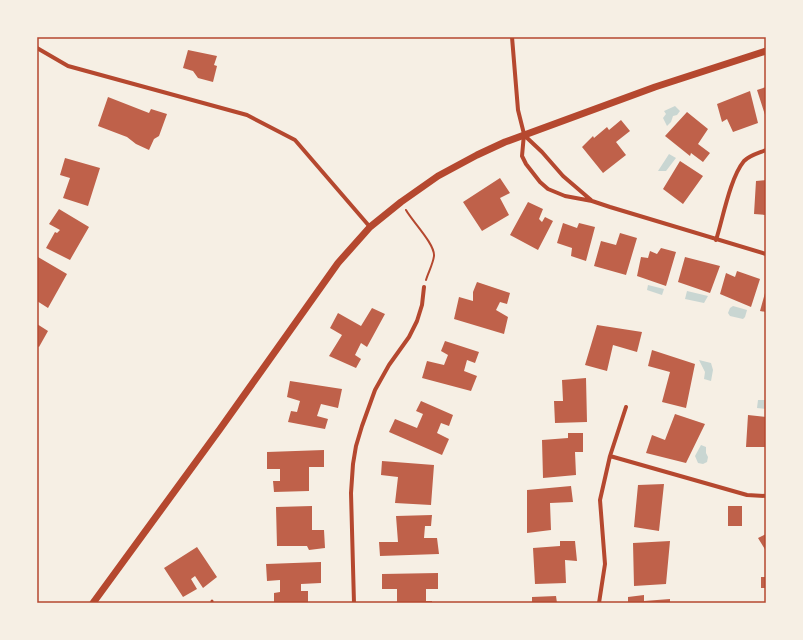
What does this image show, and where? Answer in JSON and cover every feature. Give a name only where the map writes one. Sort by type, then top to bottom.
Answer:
[{"type":"street","points":[[512,37],[518,110],[524,134],[522,156],[531,172],[548,189],[565,196],[592,201],[610,208],[766,254]]},
{"type":"street","points":[[37,48],[68,66],[247,115],[295,140],[370,227]]},
{"type":"street","points":[[93,603],[220,430],[338,263],[370,227],[402,202],[449,170],[477,155],[524,134],[655,87],[766,51]]},
{"type":"street","points":[[524,134],[563,176],[592,201]]},
{"type":"street","points":[[716,240],[731,188],[738,170],[750,156],[766,150]]},
{"type":"street","points":[[354,603],[352,493],[353,464],[356,446],[375,390],[409,337],[417,321],[422,305],[424,287]]},
{"type":"street","points":[[599,603],[605,564],[600,500],[610,456],[626,407]]},
{"type":"street","points":[[610,456],[746,495],[766,496]]},
{"type":"path","points":[[402,202],[408,214],[428,242],[433,252],[433,259],[424,287]]},
{"type":"shaded area","points":[[675,106],[680,111],[677,115],[673,116],[671,122],[667,126],[663,118],[666,114],[664,111]]},
{"type":"shaded area","points":[[669,154],[676,158],[666,171],[658,171]]},
{"type":"shaded area","points":[[648,285],[664,289],[662,295],[647,290]]},
{"type":"shaded area","points":[[687,291],[708,296],[704,303],[685,299]]},
{"type":"shaded area","points":[[733,306],[747,310],[743,319],[730,316],[728,313],[730,308]]},
{"type":"shaded area","points":[[699,360],[711,363],[713,370],[711,381],[704,379],[705,372]]},
{"type":"shaded area","points":[[758,400],[766,400],[766,409],[757,408]]},
{"type":"shaded area","points":[[701,445],[706,447],[708,457],[707,462],[703,464],[698,463],[695,456]]},
{"type":"building","points":[[188,50],[217,56],[214,65],[217,66],[213,82],[198,78],[193,71],[183,68]]},
{"type":"building","points":[[766,87],[766,118],[757,90]]},
{"type":"building","points":[[750,91],[758,123],[733,132],[727,119],[722,122],[717,104]]},
{"type":"building","points":[[108,97],[149,113],[151,109],[167,114],[159,136],[154,139],[149,150],[136,144],[127,137],[98,126]]},
{"type":"building","points":[[687,112],[708,129],[698,144],[710,153],[703,162],[691,153],[690,156],[665,136]]},
{"type":"building","points":[[621,120],[630,131],[616,142],[626,155],[603,173],[582,147],[593,136],[594,138],[607,127],[609,130]]},
{"type":"building","points":[[65,158],[100,168],[88,206],[63,198],[70,178],[60,175]]},
{"type":"building","points":[[680,161],[703,176],[683,204],[663,189]]},
{"type":"building","points":[[500,178],[510,193],[500,198],[509,215],[482,231],[463,202]]},
{"type":"building","points":[[766,180],[766,215],[754,214],[756,181]]},
{"type":"building","points":[[528,202],[543,209],[539,219],[542,222],[545,217],[553,221],[538,250],[510,235]]},
{"type":"building","points":[[59,209],[89,227],[70,260],[46,248],[55,232],[57,233],[60,230],[49,224]]},
{"type":"building","points":[[563,223],[577,228],[579,223],[595,227],[586,261],[571,256],[572,248],[557,243]]},
{"type":"building","points":[[620,233],[637,238],[626,275],[594,266],[601,241],[616,245]]},
{"type":"building","points":[[661,248],[676,252],[666,286],[637,276],[641,257],[648,258],[650,251],[657,254]]},
{"type":"building","points":[[38,257],[67,274],[48,308],[37,301]]},
{"type":"building","points":[[685,257],[720,266],[710,293],[678,282]]},
{"type":"building","points":[[737,271],[760,279],[751,307],[720,294],[726,273],[735,277]]},
{"type":"building","points":[[477,282],[510,293],[507,304],[500,302],[496,310],[508,317],[504,334],[454,319],[459,297],[473,301],[473,292]]},
{"type":"building","points":[[766,293],[766,312],[760,311]]},
{"type":"building","points":[[372,308],[385,314],[367,347],[361,343],[355,355],[361,359],[356,368],[329,356],[342,335],[330,328],[338,313],[361,326]]},
{"type":"building","points":[[37,324],[48,331],[39,347],[37,346]]},
{"type":"building","points":[[597,325],[642,332],[637,352],[613,345],[607,371],[585,365]]},
{"type":"building","points":[[445,341],[479,352],[475,363],[467,360],[464,371],[477,376],[471,391],[422,378],[427,361],[444,365],[448,355],[441,351]]},
{"type":"building","points":[[652,350],[695,364],[686,408],[662,402],[670,372],[648,366]]},
{"type":"building","points":[[586,378],[587,422],[555,423],[554,401],[563,401],[562,380]]},
{"type":"building","points":[[290,381],[342,389],[338,408],[321,404],[317,416],[328,419],[325,429],[288,422],[291,411],[297,412],[300,401],[287,397]]},
{"type":"building","points":[[421,401],[453,415],[449,426],[441,423],[437,433],[449,439],[442,455],[389,432],[395,419],[417,428],[423,414],[416,411]]},
{"type":"building","points":[[675,414],[705,424],[686,463],[646,453],[652,435],[665,440]]},
{"type":"building","points":[[748,415],[766,417],[766,447],[746,447]]},
{"type":"building","points":[[568,433],[583,433],[583,452],[575,452],[576,475],[543,478],[542,440],[568,438]]},
{"type":"building","points":[[324,450],[324,467],[309,467],[309,491],[274,492],[273,481],[280,481],[280,469],[267,469],[267,452]]},
{"type":"building","points":[[382,461],[434,465],[431,505],[395,503],[398,477],[381,475]]},
{"type":"building","points":[[664,484],[659,531],[634,527],[638,485]]},
{"type":"building","points":[[571,486],[573,502],[550,503],[551,530],[527,533],[527,490]]},
{"type":"building","points":[[312,506],[312,530],[324,530],[325,548],[309,550],[307,546],[277,546],[276,507]]},
{"type":"building","points":[[728,506],[742,506],[742,526],[728,526]]},
{"type":"building","points":[[432,515],[431,526],[425,526],[424,538],[437,538],[439,554],[380,556],[379,542],[398,542],[396,516]]},
{"type":"building","points":[[766,534],[766,551],[758,538]]},
{"type":"building","points":[[560,541],[575,541],[577,561],[565,560],[566,583],[535,584],[533,548],[560,546]]},
{"type":"building","points":[[670,541],[666,584],[634,586],[633,543]]},
{"type":"building","points":[[197,547],[217,577],[203,588],[195,576],[191,579],[197,589],[183,597],[164,568]]},
{"type":"building","points":[[321,562],[321,583],[301,584],[301,591],[308,591],[308,602],[274,602],[274,593],[280,592],[280,580],[267,581],[266,564]]},
{"type":"building","points":[[438,573],[438,589],[426,589],[426,601],[432,601],[432,603],[397,603],[397,589],[382,589],[382,574]]},
{"type":"building","points":[[761,577],[766,577],[766,588],[761,588]]},
{"type":"building","points":[[644,595],[644,601],[670,599],[670,603],[628,603],[628,597]]},
{"type":"building","points":[[556,596],[557,603],[532,603],[532,597]]}]
